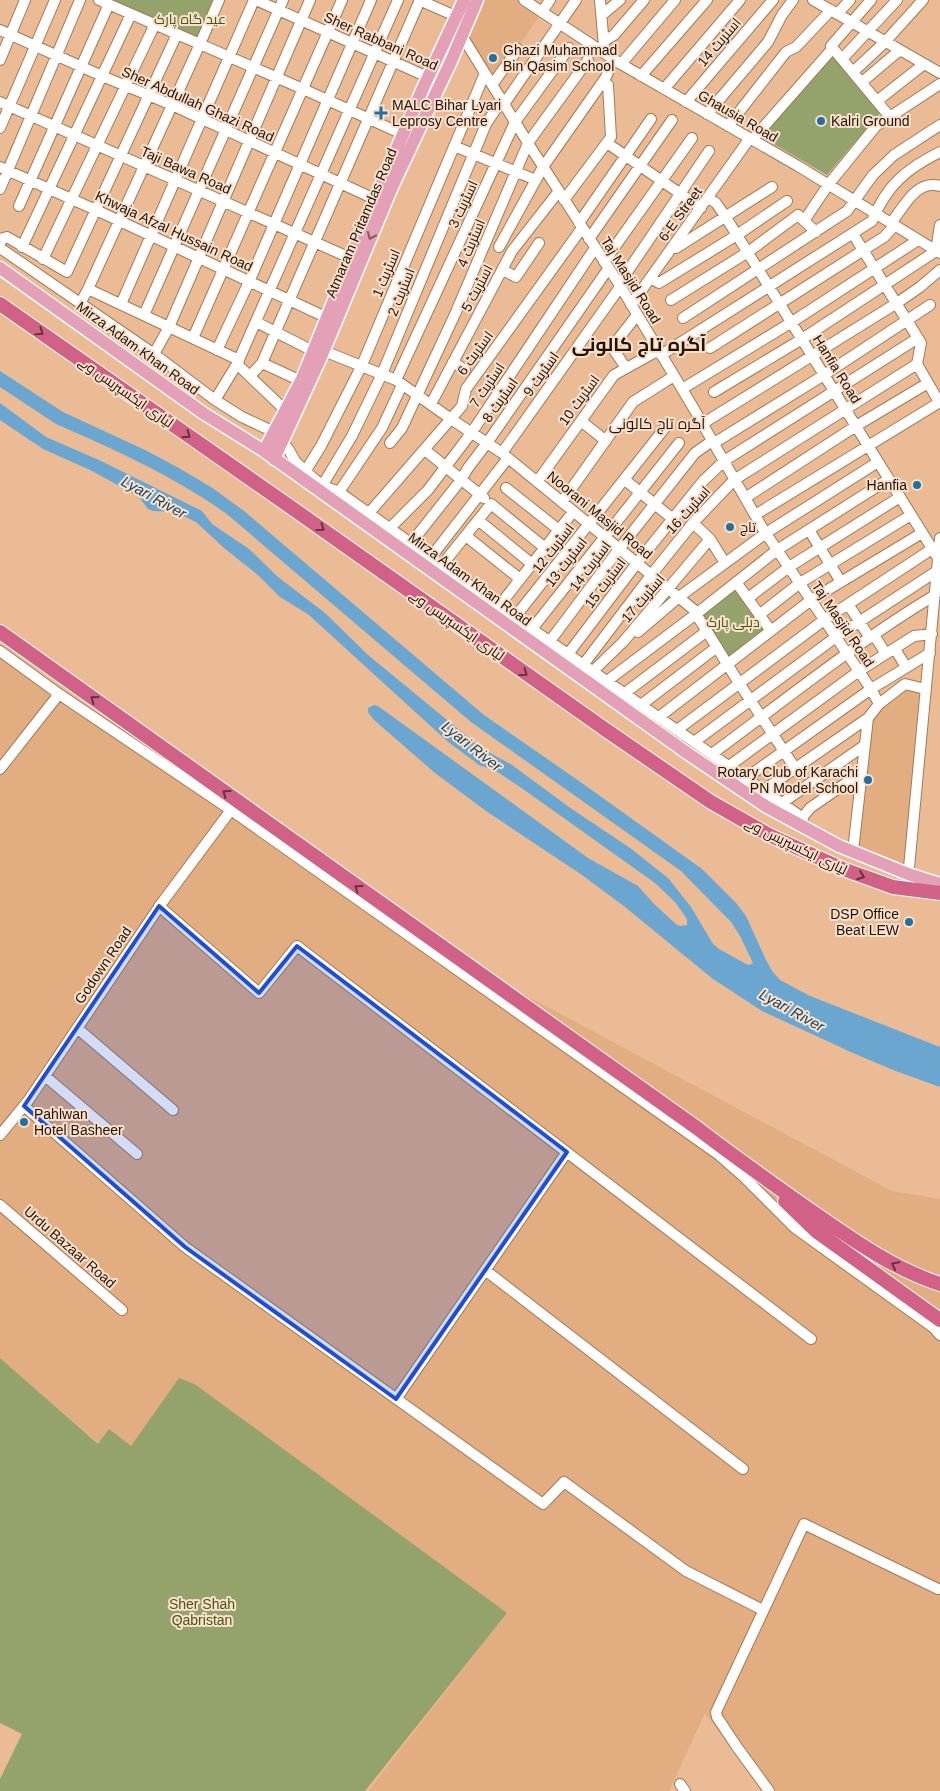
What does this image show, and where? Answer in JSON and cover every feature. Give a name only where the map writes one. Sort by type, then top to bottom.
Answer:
[{"type":"highway","name":"لیاری ایکسپریس وے","points":[[0,304],[671,776],[750,825],[794,848],[893,887],[940,894]]},
{"type":"highway","points":[[0,632],[697,1128],[754,1171],[869,1251],[900,1268],[940,1284]]},
{"type":"highway","points":[[754,1171],[816,1231],[940,1320]]},
{"type":"main road","name":"Atmaram Pritamdas Road","points":[[409,137],[428,76],[464,0]]},
{"type":"main road","name":"Atmaram Pritamdas Road","points":[[269,455],[319,351],[380,201],[409,137],[441,83],[477,0]]},
{"type":"main road","name":"Mirza Adam Khan Road","points":[[0,268],[203,413],[303,475],[401,548],[767,807],[800,821],[853,851],[908,874],[940,884]]},
{"type":"main road","name":"Atmaram Pritamdas Road","points":[[278,437],[286,411],[301,380],[319,351]]},
{"type":"street","points":[[0,60],[25,0]]},
{"type":"street","points":[[0,128],[5,104],[36,46],[55,0]]},
{"type":"street","points":[[0,189],[4,169],[31,116],[80,0]]},
{"type":"street","points":[[80,302],[88,289],[219,0]]},
{"type":"street","points":[[121,304],[255,0]]},
{"type":"street","name":"Sher Rabbani Road","points":[[255,0],[281,5],[301,20],[441,83]]},
{"type":"street","points":[[154,354],[169,327],[310,0]]},
{"type":"street","points":[[193,338],[342,0]]},
{"type":"street","points":[[216,350],[249,282],[371,0]]},
{"type":"street","points":[[215,400],[238,362],[398,0]]},
{"type":"street","points":[[250,376],[262,363],[420,0],[442,5],[455,20],[468,22]]},
{"type":"street","name":"Ghausia Road","points":[[524,0],[613,59],[828,184],[938,252]]},
{"type":"street","points":[[542,12],[550,0]]},
{"type":"street","name":"اسٹریٹ 2","points":[[321,489],[352,436],[382,374],[486,124],[576,0]]},
{"type":"street","points":[[600,0],[604,41],[613,59]]},
{"type":"street","points":[[602,15],[620,0]]},
{"type":"street","points":[[604,41],[614,35],[644,0]]},
{"type":"street","points":[[499,248],[543,167],[604,81],[613,59],[675,0]]},
{"type":"street","points":[[641,76],[707,0]]},
{"type":"street","points":[[664,89],[740,0]]},
{"type":"street","name":"اسٹریٹ 14","points":[[686,102],[773,0]]},
{"type":"street","points":[[707,114],[768,42],[782,15],[793,0]]},
{"type":"street","points":[[728,126],[786,52],[796,47],[826,6],[850,0]]},
{"type":"street","name":"6-E Street","points":[[631,305],[751,139],[833,48],[831,46],[871,0]]},
{"type":"street","points":[[842,59],[897,0]]},
{"type":"street","points":[[19,206],[81,66],[104,2],[409,137]]},
{"type":"street","points":[[853,72],[885,42],[916,3]]},
{"type":"street","points":[[144,315],[281,5]]},
{"type":"street","points":[[826,6],[940,73]]},
{"type":"street","points":[[22,247],[131,14]]},
{"type":"street","name":"Taj Masjid Road","points":[[455,20],[462,36],[515,122],[660,352],[766,533],[871,688],[879,704]]},
{"type":"street","points":[[43,259],[155,24]]},
{"type":"street","name":"Sher Abdullah Ghazi Road","points":[[0,30],[172,105],[380,201]]},
{"type":"street","points":[[0,242],[3,238],[7,237],[67,272],[177,34]]},
{"type":"street","points":[[492,84],[518,48]]},
{"type":"street","name":"اسٹریٹ 3","points":[[339,492],[382,428],[399,382],[515,122],[569,48]]},
{"type":"street","points":[[833,48],[890,117]]},
{"type":"street","points":[[862,82],[900,50]]},
{"type":"street","name":"اسٹریٹ 4","points":[[390,443],[402,428],[456,312],[528,143],[588,60]]},
{"type":"street","points":[[877,101],[924,64]]},
{"type":"street","name":"اسٹریٹ 1","points":[[303,475],[321,446],[362,365],[485,73]]},
{"type":"street","points":[[604,81],[608,85],[612,137],[607,143],[701,208]]},
{"type":"street","points":[[804,221],[828,184],[876,126],[940,84]]},
{"type":"street","name":"Taji Bawa Road","points":[[5,104],[356,260]]},
{"type":"street","name":"اسٹریٹ 6","points":[[369,513],[462,406],[466,389],[651,119]]},
{"type":"street","name":"اسٹریٹ 7","points":[[390,528],[428,490],[472,432],[672,120]]},
{"type":"street","points":[[683,318],[847,211],[873,175],[894,155],[940,125]]},
{"type":"street","name":"اسٹریٹ 8","points":[[411,543],[461,480],[692,138]]},
{"type":"street","name":"اسٹریٹ 5","points":[[431,404],[512,251],[607,143]]},
{"type":"street","points":[[454,146],[536,180]]},
{"type":"street","name":"اسٹریٹ 9","points":[[431,557],[480,495],[709,151]]},
{"type":"street","name":"اسٹریٹ 10","points":[[537,482],[614,375],[660,352],[770,287],[853,234],[872,221],[891,188],[904,173],[940,152]]},
{"type":"street","name":"Khwaja Afzal Hussain Road","points":[[4,169],[331,319]]},
{"type":"street","points":[[710,348],[884,237],[909,198],[919,189],[931,184],[940,186]]},
{"type":"street","points":[[669,251],[772,187]]},
{"type":"street","name":"Hanfia Road","points":[[708,198],[716,203],[726,216],[938,558]]},
{"type":"street","points":[[650,278],[659,283],[737,235],[787,201]]},
{"type":"street","points":[[671,300],[748,252],[798,215],[816,232]]},
{"type":"street","points":[[714,392],[802,339],[938,252],[940,225]]},
{"type":"street","points":[[755,515],[940,402],[917,364],[921,343],[853,234]]},
{"type":"street","points":[[682,389],[792,322],[918,240]]},
{"type":"street","points":[[503,270],[516,277],[539,243]]},
{"type":"street","points":[[0,248],[154,354],[215,400],[278,437],[303,475]]},
{"type":"street","points":[[702,424],[896,303],[920,287],[940,270]]},
{"type":"street","points":[[88,289],[193,338],[238,362],[286,411]]},
{"type":"street","name":"اسٹریٹ 14","points":[[550,641],[695,452],[824,375],[930,306]]},
{"type":"street","points":[[626,368],[612,347],[637,315]]},
{"type":"street","name":"Noorani Masjid Road","points":[[256,322],[319,351],[362,365],[399,382],[451,420],[487,442],[588,525],[652,574],[696,614],[739,683],[796,768]]},
{"type":"street","name":"اسٹریٹ 15","points":[[568,654],[637,562],[704,480],[724,461],[918,338]]},
{"type":"street","points":[[453,362],[465,370]]},
{"type":"street","points":[[262,363],[301,380]]},
{"type":"street","name":"اسٹریٹ 16","points":[[583,664],[693,523],[734,480],[917,364]]},
{"type":"street","points":[[562,502],[633,402],[674,376]]},
{"type":"street","points":[[745,498],[856,426],[928,383]]},
{"type":"street","points":[[581,421],[606,441]]},
{"type":"street","name":"اسٹریٹ 12","points":[[515,617],[668,424]]},
{"type":"street","name":"اسٹریٹ 13","points":[[532,629],[679,443]]},
{"type":"street","points":[[425,450],[545,548]]},
{"type":"street","points":[[634,629],[638,632],[679,597],[766,533],[878,462]]},
{"type":"street","points":[[607,681],[777,550],[889,479]]},
{"type":"street","points":[[624,480],[673,519]]},
{"type":"street","points":[[506,488],[558,530]]},
{"type":"street","points":[[321,489],[339,492],[764,790],[782,803],[800,821],[810,808],[862,772]]},
{"type":"street","points":[[748,598],[789,567],[900,497]]},
{"type":"street","points":[[442,566],[491,504]]},
{"type":"street","points":[[499,606],[573,512]]},
{"type":"street","points":[[759,615],[800,583],[911,515]]},
{"type":"street","points":[[478,520],[532,564]]},
{"type":"street","points":[[693,523],[710,539],[725,563]]},
{"type":"street","points":[[809,530],[841,582]]},
{"type":"street","points":[[659,717],[811,600],[922,533]]},
{"type":"street","points":[[466,536],[520,579]]},
{"type":"street","points":[[907,889],[940,538]]},
{"type":"street","name":"اسٹریٹ 17","points":[[593,671],[634,629],[710,539]]},
{"type":"street","points":[[677,730],[824,620],[932,549]]},
{"type":"street","points":[[694,742],[836,637],[937,571]]},
{"type":"street","points":[[736,582],[771,631]]},
{"type":"street","points":[[712,754],[872,636],[935,595]]},
{"type":"street","points":[[848,604],[859,622],[906,667]]},
{"type":"street","points":[[625,694],[707,631]]},
{"type":"street","points":[[729,766],[890,651],[914,636],[932,634]]},
{"type":"street","points":[[641,705],[717,647]]},
{"type":"street","points":[[0,652],[231,810],[719,1155],[796,1228],[934,1328],[940,1335]]},
{"type":"street","points":[[746,778],[871,688],[930,653]]},
{"type":"street","points":[[764,790],[868,718],[879,704],[906,684],[925,689]]},
{"type":"street","points":[[0,769],[59,694]]},
{"type":"street","points":[[853,851],[868,718]]},
{"type":"street","points":[[782,803],[865,745]]},
{"type":"street","name":"Godown Road","points":[[0,1135],[24,1106],[159,906],[231,810]]},
{"type":"street","points":[[159,906],[260,993],[297,946],[812,1339]]},
{"type":"street","points":[[77,1028],[173,1110]]},
{"type":"street","points":[[44,1076],[137,1154]]},
{"type":"street","points":[[24,1106],[185,1247],[543,1504],[564,1482],[686,1571],[763,1610]]},
{"type":"street","points":[[396,1399],[567,1152]]},
{"type":"street","name":"Urdu Bazaar Road","points":[[0,1205],[122,1310]]},
{"type":"street","points":[[485,1270],[743,1469]]},
{"type":"street","points":[[769,1791],[716,1714],[804,1524],[938,1588]]},
{"type":"highlighted area","points":[[159,906],[259,993],[297,946],[567,1152],[396,1399],[185,1247],[24,1106]]},
{"type":"shaded area","name":"Ghazi Muhammad Bin Qasim School","points":[[472,0],[523,0],[542,12],[492,85],[459,31]]},
{"type":"shaded area","points":[[0,658],[187,785],[364,909],[892,1191],[940,1199],[940,1791],[762,1791],[705,1713],[669,1791],[368,1791],[507,1613],[179,1378],[131,1447],[99,1444],[0,1358]]},
{"type":"shaded area","name":"Rotary Club of Karachi PN Model School","points":[[905,684],[925,689],[908,874],[853,851],[868,718]]},
{"type":"green space","name":"عید گاہ پارک","points":[[99,0],[219,0],[200,44]]},
{"type":"green space","name":"Kalri Ground","points":[[833,48],[884,108],[827,175],[757,134]]},
{"type":"green space","name":"دہلی پارک","points":[[737,582],[771,631],[728,664],[696,614]]},
{"type":"green space","name":"Sher Shah Qabristan","points":[[0,1358],[98,1444],[109,1429],[131,1446],[179,1378],[196,1385],[507,1613],[365,1791],[0,1791],[0,1779],[22,1734],[0,1723]]},
{"type":"water","name":"Lyari River","points":[[0,371],[63,412],[177,467],[211,487],[244,511],[484,715],[702,869],[736,903],[746,916],[765,958],[772,971],[780,980],[810,996],[940,1047],[940,1087],[853,1053],[762,1011],[713,979],[625,907],[582,875],[486,811],[435,773],[374,720],[368,712],[368,708],[374,705],[378,706],[588,858],[638,886],[676,924],[680,926],[687,925],[687,919],[675,902],[655,883],[523,789],[496,771],[479,765],[447,741],[309,615],[280,597],[259,576],[224,548],[196,522],[175,512],[148,509],[138,496],[90,470],[43,449],[0,420],[0,403],[46,437],[99,460],[202,511],[212,524],[249,549],[278,577],[325,613],[368,655],[475,743],[512,765],[569,807],[630,848],[668,878],[691,907],[713,944],[746,964],[753,963],[731,922],[681,871],[471,722],[228,515],[166,477],[122,454],[56,424],[0,387]]},
{"type":"place","name":"Ghazi Muhammad Bin Qasim School","points":[[493,58]]},
{"type":"place","name":"MALC Bihar Lyari Leprosy Centre","points":[[381,113]]},
{"type":"place","name":"Kalri Ground","points":[[821,121]]},
{"type":"place","name":"Hanfia","points":[[917,485]]},
{"type":"place","name":"تاج","points":[[730,527]]},
{"type":"place","name":"Rotary Club of Karachi PN Model School","points":[[868,780]]},
{"type":"place","name":"DSP Office Beat LEW","points":[[909,922]]},
{"type":"place","name":"Pahlwan Hotel Basheer","points":[[24,1122]]},
{"type":"district","name":"آگرہ تاج کالونی","points":[[639,344]]},
{"type":"district","name":"آگرہ تاج کالونی","points":[[657,423]]}]
